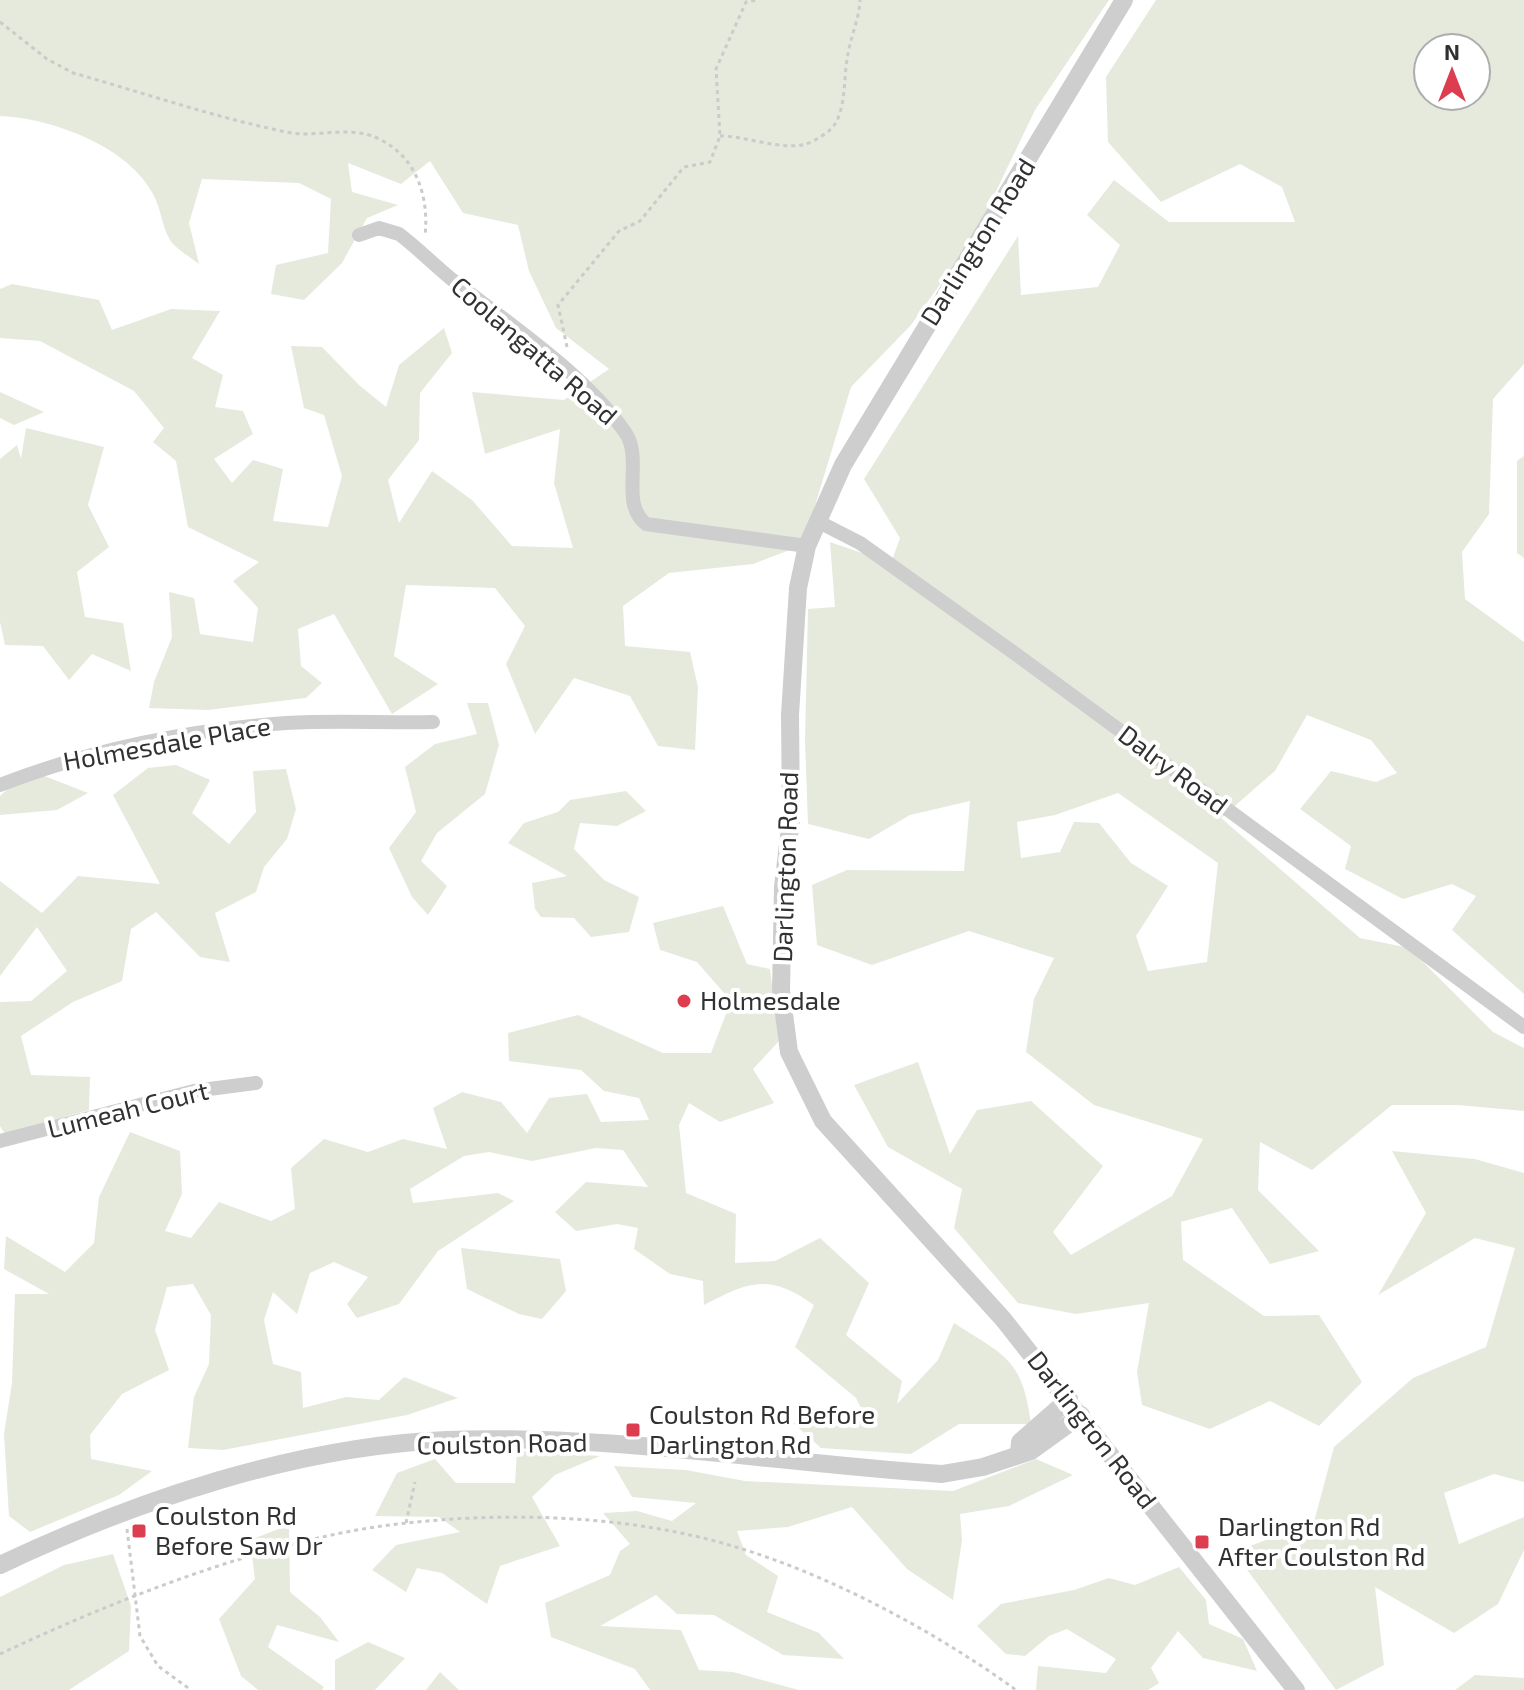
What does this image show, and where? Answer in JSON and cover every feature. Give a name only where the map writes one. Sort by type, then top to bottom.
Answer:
[{"type":"street","name":"Darlington Road","points":[[1124,0],[843,465],[807,546],[798,588],[790,715],[791,819],[783,887],[781,991],[789,1052],[823,1121],[1003,1319],[1296,1690]]},
{"type":"street","name":"Coolangatta Road","points":[[359,235],[368,230],[388,229],[569,374],[629,437],[634,510],[646,524],[807,546]]},
{"type":"street","name":"Dalry Road","points":[[817,521],[860,543],[1005,646],[1524,1027]]},
{"type":"street","name":"Holmesdale Place","points":[[0,785],[60,762],[230,729],[288,723],[433,722]]},
{"type":"street","name":"Lumeah Court","points":[[0,1141],[194,1091],[256,1083]]},
{"type":"street","points":[[1019,1453],[1020,1442],[1069,1399]]},
{"type":"street","name":"Coulston Road","points":[[0,1565],[60,1537],[226,1478],[325,1455],[444,1440],[564,1440],[942,1474],[983,1467],[1031,1451],[1081,1415]]},
{"type":"path","points":[[569,374],[565,332],[558,316],[558,305],[566,290],[599,258],[619,231],[640,221],[684,167],[710,162],[720,136],[716,69],[746,2],[757,0]]},
{"type":"path","points":[[720,136],[748,137],[779,146],[808,144],[832,128],[841,106],[848,52],[859,19],[860,0]]},
{"type":"path","points":[[0,22],[47,59],[73,73],[291,134],[349,131],[385,141],[401,155],[422,187],[425,231],[422,255]]},
{"type":"path","points":[[406,1523],[415,1482]]},
{"type":"path","points":[[126,1513],[140,1636],[147,1653],[191,1690]]},
{"type":"path","points":[[0,1654],[135,1596],[306,1541],[406,1523],[508,1519],[598,1522],[691,1535],[761,1557],[849,1592],[928,1632],[1016,1690]]},
{"type":"shaded area","points":[[0,0],[1109,0],[1035,110],[974,237],[911,325],[851,387],[803,545],[753,564],[669,573],[623,606],[625,646],[690,652],[698,687],[695,750],[658,746],[630,696],[574,678],[535,734],[506,664],[525,626],[495,588],[406,585],[394,656],[438,684],[392,714],[334,614],[298,629],[301,666],[322,683],[306,698],[208,710],[149,708],[154,682],[172,637],[169,592],[194,598],[200,634],[253,642],[258,608],[233,581],[259,562],[188,527],[176,461],[153,442],[164,428],[134,391],[40,341],[0,338],[0,289],[12,284],[99,300],[112,330],[171,309],[220,311],[192,358],[223,375],[215,407],[243,411],[253,434],[214,459],[232,483],[253,460],[283,469],[273,521],[328,527],[342,476],[324,415],[304,408],[291,346],[322,347],[359,385],[386,407],[399,365],[444,328],[452,353],[420,393],[419,440],[388,480],[399,523],[432,471],[472,500],[512,546],[573,548],[554,483],[560,429],[485,454],[472,392],[564,400],[609,369],[556,328],[529,271],[518,225],[463,213],[430,161],[401,184],[348,163],[352,192],[398,205],[367,218],[342,263],[304,300],[271,294],[276,265],[328,253],[331,199],[299,183],[202,179],[189,223],[199,264],[170,240],[153,194],[126,162],[107,149],[64,129],[42,122],[0,116]]},
{"type":"shaded area","points":[[1156,0],[1524,0],[1524,364],[1493,399],[1489,514],[1462,552],[1465,599],[1524,642],[1524,994],[1452,930],[1476,896],[1452,884],[1403,899],[1345,869],[1351,846],[1300,809],[1331,771],[1376,782],[1397,773],[1371,740],[1307,715],[1275,771],[1221,818],[1360,938],[1409,948],[1493,1032],[1524,1048],[1524,1111],[1458,1105],[1392,1105],[1312,1170],[1260,1142],[1258,1190],[1319,1251],[1270,1264],[1232,1208],[1181,1222],[1183,1260],[1264,1316],[1319,1315],[1362,1382],[1319,1426],[1270,1401],[1210,1429],[1142,1405],[1137,1372],[1149,1303],[1076,1314],[1018,1303],[954,1228],[962,1189],[888,1147],[854,1085],[918,1062],[950,1154],[977,1110],[1031,1101],[1103,1166],[1053,1232],[1071,1255],[1172,1196],[1203,1139],[1094,1105],[1026,1052],[1034,999],[1054,958],[969,931],[872,965],[817,945],[812,885],[847,870],[964,871],[970,801],[910,815],[869,839],[808,824],[805,741],[808,609],[835,607],[830,542],[891,563],[900,538],[864,479],[1018,236],[1021,295],[1098,287],[1120,245],[1087,215],[1114,180],[1169,222],[1295,222],[1282,187],[1240,164],[1161,202],[1108,142],[1106,77]],"holes":[[[1118,793],[1218,863],[1207,962],[1148,971],[1136,936],[1168,886],[1131,863],[1099,823],[1074,822],[1060,852],[1021,858],[1017,822],[1055,815]]]},
{"type":"shaded area","points":[[0,392],[44,412],[14,425],[0,418]]},
{"type":"shaded area","points":[[26,428],[104,447],[88,505],[109,547],[77,572],[85,617],[123,623],[131,671],[92,654],[69,680],[43,646],[5,645],[0,622],[0,459],[17,445],[21,459]]},
{"type":"shaded area","points":[[1524,456],[1524,558],[1517,553],[1517,461]]},
{"type":"shaded area","points":[[467,703],[488,703],[499,745],[485,794],[437,833],[421,861],[447,886],[428,915],[412,897],[389,848],[416,812],[405,767],[435,744],[477,734]]},
{"type":"shaded area","points":[[176,765],[210,780],[192,813],[229,844],[256,812],[253,771],[286,769],[296,809],[287,839],[264,867],[256,892],[215,913],[230,962],[200,957],[156,912],[131,929],[122,981],[73,1002],[21,1036],[31,1075],[90,1077],[89,1110],[5,1134],[0,1126],[0,1002],[31,1001],[67,971],[37,927],[0,976],[0,881],[42,913],[78,876],[160,884],[113,795],[148,768]]},
{"type":"shaded area","points":[[29,770],[88,793],[57,810],[0,815],[0,796]]},
{"type":"shaded area","points":[[626,791],[646,811],[617,826],[580,823],[574,849],[604,880],[639,897],[629,932],[591,937],[574,918],[541,917],[535,909],[532,883],[567,876],[508,843],[524,823],[558,812],[570,800]]},
{"type":"shaded area","points":[[723,906],[747,964],[770,969],[779,1041],[753,1069],[774,1103],[720,1122],[689,1103],[679,1125],[686,1193],[736,1214],[735,1263],[775,1261],[820,1238],[869,1283],[846,1335],[902,1381],[897,1404],[938,1360],[954,1323],[999,1353],[1017,1372],[1031,1424],[959,1424],[911,1454],[821,1448],[793,1423],[840,1423],[863,1412],[856,1398],[795,1347],[814,1305],[785,1288],[759,1284],[734,1290],[704,1305],[703,1281],[670,1274],[634,1249],[638,1228],[617,1224],[576,1231],[555,1212],[586,1182],[648,1187],[623,1150],[596,1148],[532,1161],[489,1152],[464,1156],[410,1189],[413,1203],[498,1193],[514,1201],[438,1251],[399,1304],[357,1318],[347,1304],[368,1277],[334,1262],[310,1273],[297,1314],[273,1292],[264,1320],[273,1364],[301,1372],[303,1408],[346,1397],[379,1400],[404,1377],[458,1398],[407,1415],[223,1450],[188,1448],[194,1397],[209,1364],[211,1315],[193,1284],[167,1287],[155,1330],[169,1370],[122,1394],[90,1435],[91,1459],[152,1471],[119,1495],[30,1532],[9,1516],[4,1434],[12,1383],[15,1294],[49,1294],[4,1269],[6,1236],[65,1272],[94,1243],[99,1197],[130,1132],[180,1151],[182,1194],[165,1231],[191,1238],[219,1202],[271,1221],[295,1209],[291,1168],[324,1139],[368,1152],[403,1139],[447,1149],[433,1108],[462,1092],[501,1102],[527,1133],[549,1098],[587,1094],[601,1122],[649,1120],[639,1098],[604,1091],[581,1070],[509,1061],[508,1033],[578,1015],[663,1053],[711,1053],[731,1001],[697,962],[660,950],[653,923]]},
{"type":"shaded area","points":[[1392,1151],[1475,1159],[1524,1173],[1524,1482],[1494,1474],[1444,1493],[1459,1544],[1524,1517],[1524,1550],[1498,1604],[1454,1633],[1375,1587],[1384,1665],[1336,1690],[1234,1552],[1314,1522],[1334,1447],[1413,1378],[1486,1347],[1515,1248],[1475,1238],[1378,1295],[1426,1213]]},
{"type":"shaded area","points":[[461,1248],[560,1259],[566,1291],[542,1319],[519,1314],[467,1289]]},
{"type":"shaded area","points":[[517,1451],[600,1456],[555,1475],[532,1497],[560,1546],[500,1566],[487,1604],[442,1573],[417,1568],[406,1592],[372,1570],[396,1545],[460,1532],[439,1517],[375,1516],[397,1473],[435,1459],[456,1483],[515,1483]]},
{"type":"shaded area","points":[[1036,1459],[1073,1475],[1009,1506],[960,1514],[962,1540],[953,1600],[907,1569],[852,1507],[788,1527],[737,1531],[746,1555],[778,1576],[767,1612],[819,1633],[844,1659],[783,1655],[714,1615],[677,1614],[656,1595],[600,1626],[681,1630],[699,1670],[733,1672],[799,1690],[650,1690],[635,1669],[551,1637],[545,1603],[610,1575],[620,1551],[630,1544],[603,1513],[637,1511],[672,1521],[696,1503],[632,1497],[614,1466],[686,1470],[745,1481],[953,1491]]},
{"type":"shaded area","points":[[289,1525],[290,1592],[320,1617],[339,1642],[277,1625],[268,1647],[324,1687],[322,1690],[258,1690],[241,1676],[219,1619],[255,1579],[250,1540]]},
{"type":"shaded area","points":[[113,1554],[131,1606],[129,1651],[69,1690],[0,1690],[0,1597],[64,1565]]},
{"type":"shaded area","points":[[1179,1567],[1206,1600],[1209,1624],[1243,1639],[1257,1671],[1203,1658],[1178,1631],[1151,1668],[1159,1683],[1148,1690],[1036,1690],[1038,1666],[1106,1673],[1116,1659],[1067,1629],[1049,1636],[1025,1656],[1006,1654],[977,1626],[1001,1604],[1074,1590],[1109,1578],[1135,1585]]},
{"type":"shaded area","points":[[368,1642],[405,1658],[375,1690],[335,1690],[335,1660]]},
{"type":"shaded area","points":[[440,1672],[459,1690],[426,1690]]},
{"type":"shaded area","points":[[1475,1675],[1524,1678],[1524,1690],[1455,1690]]},
{"type":"place","name":"Holmesdale","points":[[684,1001]]},
{"type":"place","name":"Coulston Rd Before Darlington Rd","points":[[633,1430]]},
{"type":"place","name":"Coulston Rd Before Saw Dr","points":[[139,1531]]},
{"type":"place","name":"Darlington Rd After Coulston Rd","points":[[1202,1542]]}]
